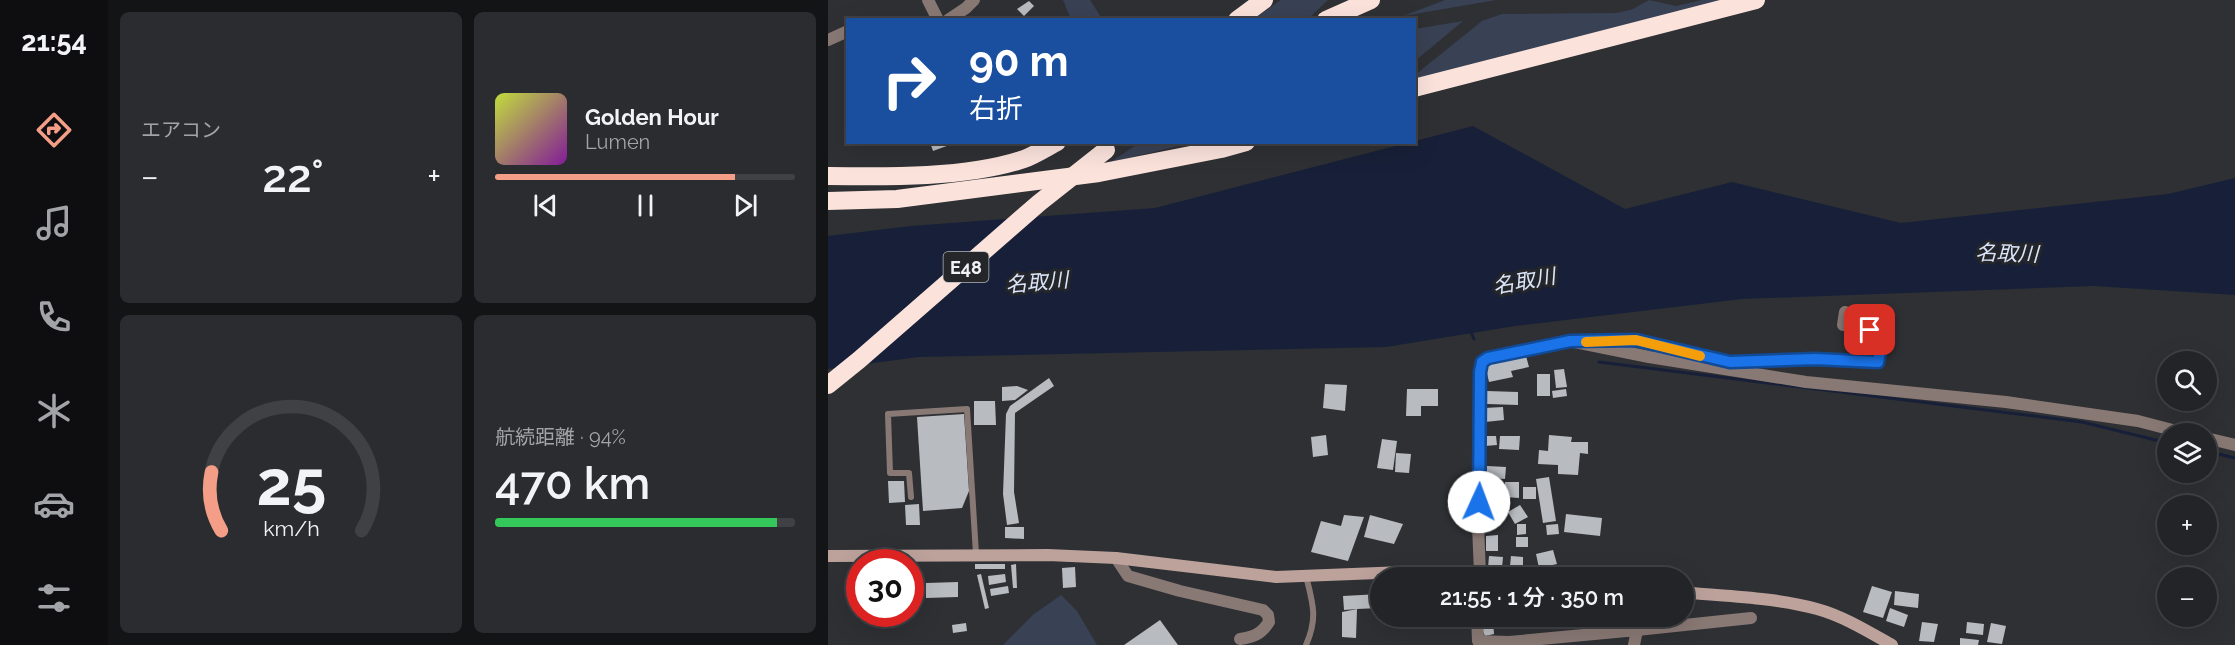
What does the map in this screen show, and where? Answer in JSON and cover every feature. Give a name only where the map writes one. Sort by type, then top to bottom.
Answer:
[{"type":"highway","points":[[1240,18],[1264,0]]},
{"type":"highway","points":[[1330,18],[1371,0]]},
{"type":"highway","points":[[1416,87],[1756,0]]},
{"type":"highway","points":[[828,176],[894,177],[978,169],[1024,159],[1053,144]]},
{"type":"highway","points":[[828,201],[897,199],[1099,173],[1238,144]]},
{"type":"highway","name":"E48","points":[[828,385],[1039,203],[1112,146]]},
{"type":"street","points":[[928,0],[937,18]]},
{"type":"street","points":[[951,18],[974,0]]},
{"type":"street","points":[[828,40],[846,32]]},
{"type":"street","points":[[1575,342],[1636,340],[1730,362],[1815,359],[1878,362],[1881,347],[1879,335],[1854,325],[1843,325],[1845,312]]},
{"type":"street","points":[[1480,567],[1479,388],[1482,362],[1488,358],[1570,341],[1649,357],[1794,380],[2006,402],[2157,427]]},
{"type":"street","points":[[2217,441],[2235,445]]},
{"type":"street","points":[[828,556],[976,554],[1116,558],[1276,577],[1370,574]]},
{"type":"street","points":[[1116,558],[1128,576],[1180,591],[1263,610],[1268,615],[1269,622],[1264,629],[1253,637],[1240,639]]},
{"type":"street","points":[[1694,593],[1772,601],[1818,609],[1892,645]]},
{"type":"street","points":[[1478,627],[1479,643],[1751,618]]},
{"type":"street","points":[[1634,645],[1637,627]]},
{"type":"lane","points":[[911,497],[909,473],[890,473],[888,414],[967,409],[976,554]]},
{"type":"lane","points":[[1306,576],[1314,626],[1306,645]]},
{"type":"shaded area","points":[[1063,0],[1090,0],[1101,18],[1071,18]]},
{"type":"shaded area","points":[[1281,0],[1328,0],[1307,18],[1255,18]]},
{"type":"shaded area","points":[[1445,0],[1496,0],[1403,16]]},
{"type":"shaded area","points":[[1649,0],[1676,6],[1702,0],[1733,0],[1416,80],[1416,74],[1482,21],[1502,14],[1617,13],[1633,9]]},
{"type":"shaded area","points":[[1463,21],[1416,60],[1416,29]]},
{"type":"shaded area","points":[[1138,144],[1187,144],[1111,162]]},
{"type":"shaded area","points":[[1061,595],[1077,611],[1097,645],[1003,645],[1034,614]]},
{"type":"water","name":"名取川","points":[[1473,126],[1625,209],[1732,182],[1901,223],[2168,194],[2235,178],[2235,295],[2094,286],[1742,299],[1515,326],[1386,347],[919,357],[828,369],[828,236],[911,226],[1155,208],[1403,144],[1416,144],[1416,141]]},
{"type":"building","points":[[1029,1],[1034,6],[1024,16],[1017,9]]},
{"type":"building","points":[[931,144],[952,144],[933,151]]},
{"type":"building","points":[[1526,356],[1529,367],[1511,371],[1513,377],[1489,382],[1485,365]]},
{"type":"building","points":[[1564,369],[1567,387],[1556,388],[1554,370]]},
{"type":"building","points":[[1537,374],[1550,374],[1550,396],[1537,396]]},
{"type":"building","points":[[1049,378],[1054,386],[1015,413],[1014,492],[1019,523],[1007,525],[1003,494],[1006,414],[1010,406]]},
{"type":"building","points":[[1325,384],[1347,385],[1345,411],[1323,408]]},
{"type":"building","points":[[1017,386],[1028,390],[1015,400],[1002,401],[1002,387]]},
{"type":"building","points":[[1407,389],[1438,389],[1438,406],[1421,406],[1421,416],[1406,416]]},
{"type":"building","points":[[1566,389],[1567,396],[1553,398],[1552,391]]},
{"type":"building","points":[[1487,391],[1518,392],[1518,405],[1487,404]]},
{"type":"building","points":[[974,401],[995,401],[996,425],[974,425]]},
{"type":"building","points":[[1503,407],[1504,420],[1485,422],[1484,408]]},
{"type":"building","points":[[964,414],[969,491],[962,508],[923,511],[917,417]]},
{"type":"building","points":[[1326,435],[1328,455],[1313,457],[1311,437]]},
{"type":"building","points":[[1549,435],[1572,437],[1571,442],[1588,442],[1588,454],[1580,453],[1578,475],[1558,474],[1558,465],[1538,464],[1539,450],[1548,451]]},
{"type":"building","points":[[1484,436],[1496,436],[1497,445],[1485,446]]},
{"type":"building","points":[[1500,436],[1520,436],[1519,450],[1499,449]]},
{"type":"building","points":[[1382,439],[1397,441],[1393,470],[1377,468]]},
{"type":"building","points":[[1396,453],[1411,454],[1409,473],[1395,472]]},
{"type":"building","points":[[1487,466],[1506,467],[1505,479],[1486,478]]},
{"type":"building","points":[[1549,477],[1556,521],[1543,523],[1536,479]]},
{"type":"building","points":[[888,481],[904,481],[905,502],[889,503]]},
{"type":"building","points":[[1488,481],[1502,482],[1498,510],[1485,508]]},
{"type":"building","points":[[1505,482],[1519,482],[1519,498],[1505,497]]},
{"type":"building","points":[[1523,487],[1536,487],[1536,499],[1523,499]]},
{"type":"building","points":[[919,504],[920,525],[906,525],[905,505]]},
{"type":"building","points":[[1520,505],[1528,517],[1515,524],[1508,512]]},
{"type":"building","points":[[1566,514],[1602,518],[1600,536],[1564,532]]},
{"type":"building","points":[[1344,515],[1364,517],[1348,561],[1311,552],[1321,521],[1341,526]]},
{"type":"building","points":[[1370,515],[1403,524],[1394,544],[1364,537]]},
{"type":"building","points":[[1517,524],[1526,524],[1526,534],[1517,535]]},
{"type":"building","points":[[1558,524],[1559,534],[1547,535],[1546,525]]},
{"type":"building","points":[[1005,527],[1024,527],[1024,539],[1005,538]]},
{"type":"building","points":[[1498,535],[1498,551],[1486,551],[1486,536]]},
{"type":"building","points":[[1516,537],[1528,537],[1528,547],[1516,547]]},
{"type":"building","points":[[1553,550],[1557,564],[1539,567],[1536,554]]},
{"type":"building","points":[[1489,556],[1503,557],[1502,567],[1488,567]]},
{"type":"building","points":[[1511,556],[1523,557],[1523,567],[1510,566]]},
{"type":"building","points":[[975,564],[1005,564],[1005,569],[975,569]]},
{"type":"building","points":[[1016,564],[1017,588],[1013,588],[1011,565]]},
{"type":"building","points":[[1075,567],[1076,587],[1063,588],[1062,568]]},
{"type":"building","points":[[981,574],[989,608],[985,609],[977,575]]},
{"type":"building","points":[[1005,574],[1006,582],[989,585],[988,576]]},
{"type":"building","points":[[958,582],[958,597],[926,598],[926,583]]},
{"type":"building","points":[[1008,586],[1009,593],[991,596],[990,589]]},
{"type":"building","points":[[1872,586],[1892,592],[1883,618],[1863,612]]},
{"type":"building","points":[[1895,591],[1919,594],[1918,608],[1894,605]]},
{"type":"building","points":[[1370,595],[1370,609],[1344,610],[1343,596]]},
{"type":"building","points":[[1890,608],[1908,615],[1904,627],[1886,621]]},
{"type":"building","points":[[1357,609],[1356,638],[1342,637],[1342,612]]},
{"type":"building","points":[[1160,620],[1178,645],[1124,645]]},
{"type":"building","points":[[1922,622],[1938,624],[1934,642],[1919,641]]},
{"type":"building","points":[[1967,622],[1984,624],[1983,635],[1966,633]]},
{"type":"building","points":[[966,623],[967,631],[953,633],[952,625]]},
{"type":"building","points":[[1991,623],[2006,626],[2002,644],[1987,642]]},
{"type":"building","points":[[1481,627],[1494,627],[1494,634],[1485,636]]},
{"type":"building","points":[[1960,638],[1979,640],[1978,645],[1960,645]]},
{"type":"waterway","points":[[1470,330],[1474,339]]},
{"type":"waterway","points":[[1599,362],[2082,422],[2157,440]]},
{"type":"waterway","points":[[2217,454],[2235,458]]},
{"type":"slow traffic","points":[[1586,342],[1636,340],[1700,356]]},
{"type":"route","points":[[1479,502],[1480,372],[1482,362],[1488,358],[1570,341],[1636,340],[1730,362],[1815,359],[1878,362],[1881,347],[1879,335],[1870,330]]}]
